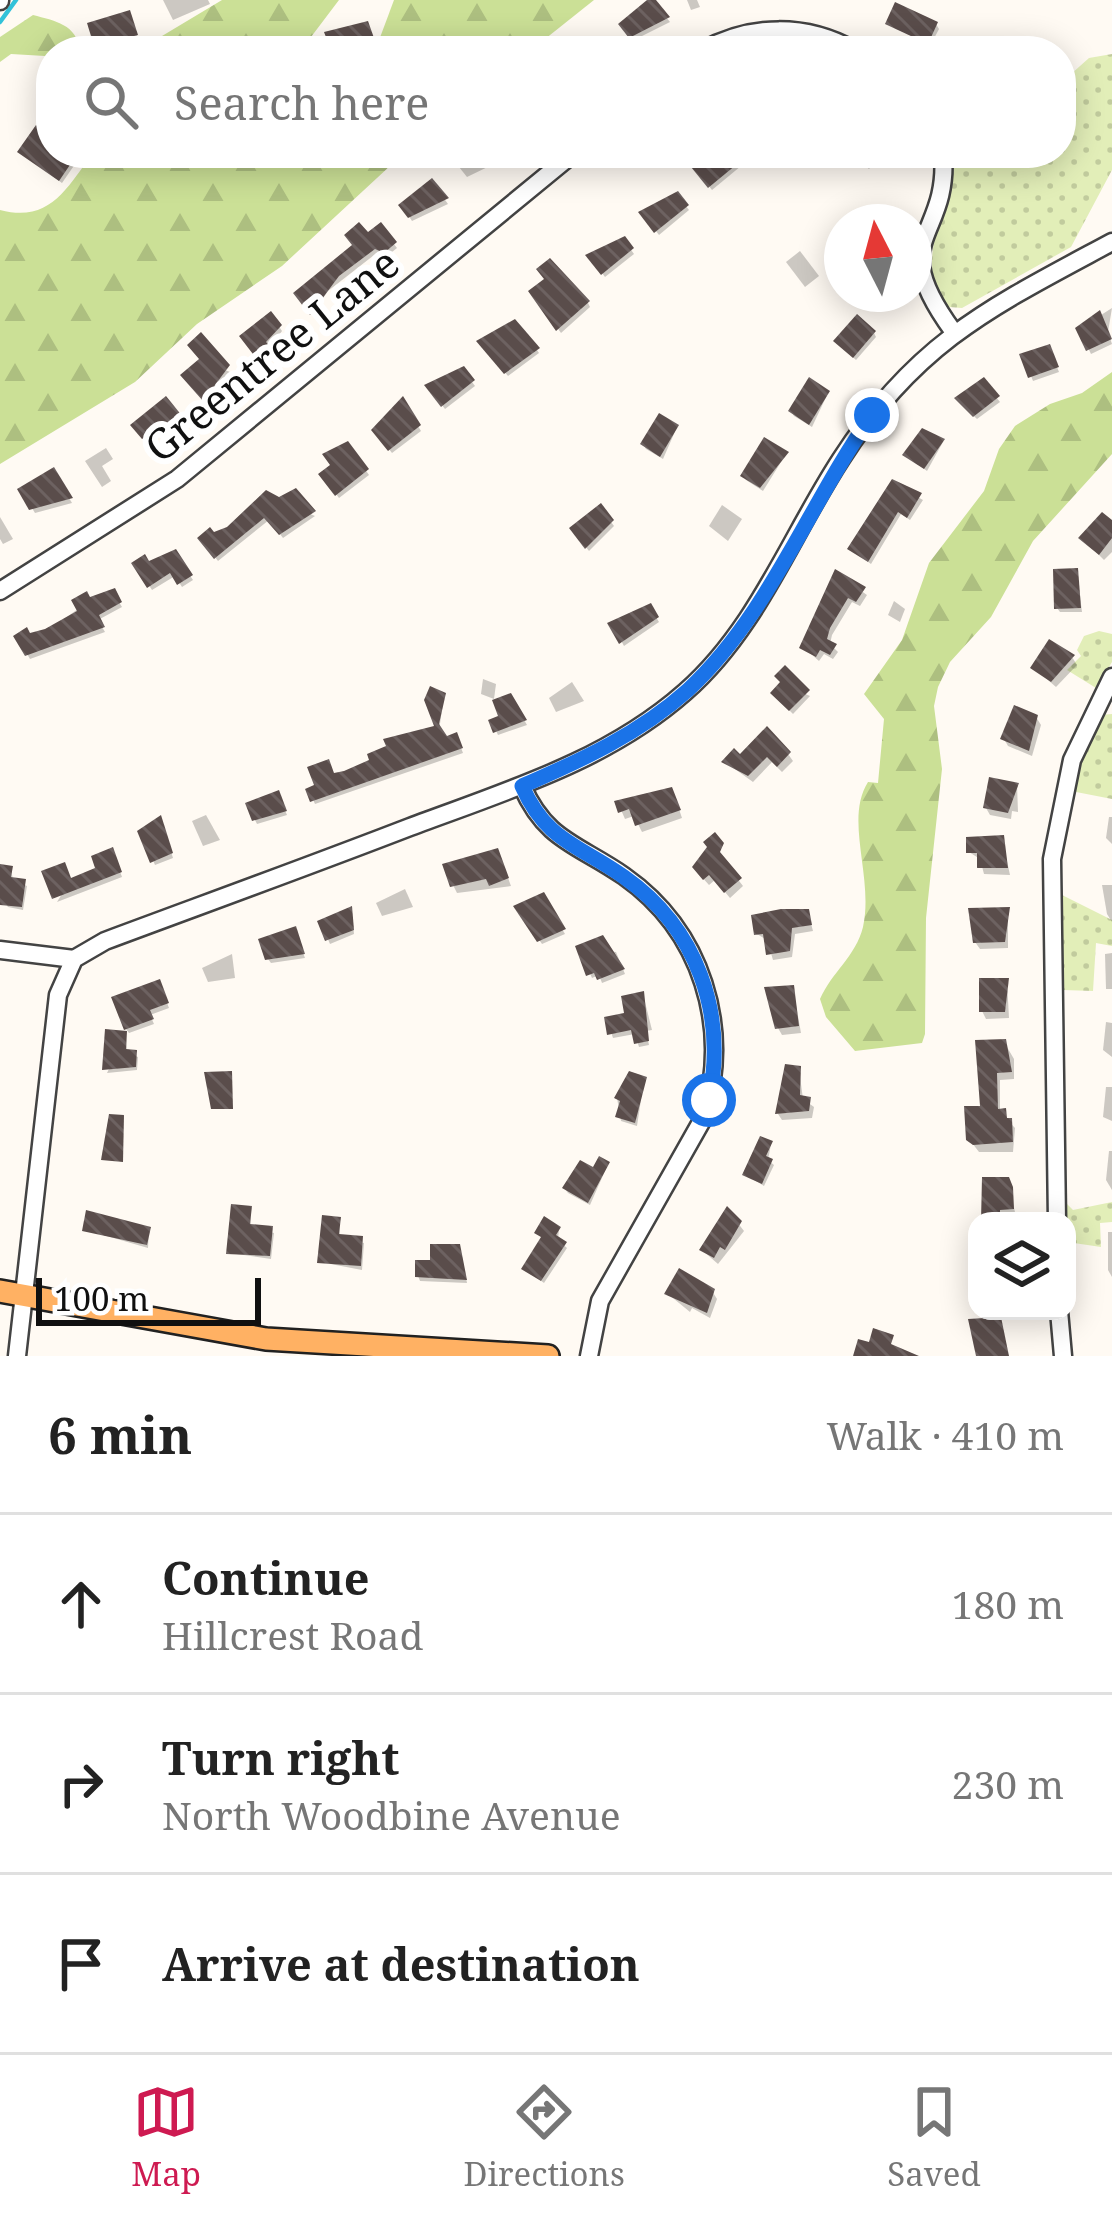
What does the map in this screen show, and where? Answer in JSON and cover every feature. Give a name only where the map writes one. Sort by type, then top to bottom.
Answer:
[{"type":"main road","points":[[11,1293],[266,1340],[548,1356]]},
{"type":"street","points":[[736,36],[782,30],[823,36]]},
{"type":"street","name":"Greentree Lane","points":[[0,591],[177,478],[556,168]]},
{"type":"street","points":[[943,168],[919,264],[925,290],[952,331]]},
{"type":"street","points":[[17,1356],[11,1293],[58,995],[74,959],[104,941],[522,786],[649,722],[720,656],[747,622],[872,415],[952,331],[1112,242]]},
{"type":"street","points":[[1058,1212],[1052,860],[1072,760],[1112,677]]},
{"type":"street","points":[[522,786],[546,828],[637,886],[674,925],[701,973],[714,1028],[712,1084],[704,1117],[600,1301],[589,1356]]},
{"type":"street","points":[[0,950],[74,959]]},
{"type":"street","points":[[1060,1320],[1063,1356]]},
{"type":"green space","points":[[222,0],[339,0],[312,36],[162,36]]},
{"type":"green space","points":[[394,0],[594,0],[549,36],[381,36]]},
{"type":"green space","points":[[33,15],[57,22],[75,36],[36,36],[36,55],[11,54],[0,62],[0,37]]},
{"type":"green space","points":[[1112,54],[1112,170],[1071,247],[962,308],[949,307],[932,271],[954,168],[1076,168],[1076,70],[1089,58]]},
{"type":"green space","points":[[82,168],[388,168],[282,266],[197,324],[135,382],[0,464],[0,210],[32,212],[65,190]]},
{"type":"green space","points":[[1112,372],[1112,454],[1033,541],[991,617],[950,662],[938,687],[934,706],[942,769],[926,918],[922,1043],[855,1051],[826,1017],[820,999],[863,927],[859,814],[868,782],[878,783],[884,719],[864,694],[902,640],[929,563],[984,491],[999,449],[1015,426],[1050,404],[1082,393]]},
{"type":"green space","points":[[1099,631],[1112,634],[1112,662],[1096,688],[1067,670],[1081,656],[1077,650],[1084,636]]},
{"type":"green space","points":[[1112,714],[1112,799],[1071,791],[1100,715]]},
{"type":"green space","points":[[1062,895],[1112,920],[1112,946],[1096,943],[1093,991],[1063,990]]},
{"type":"green space","points":[[1065,1202],[1073,1210],[1112,1202],[1112,1222],[1100,1223],[1101,1247],[1076,1243],[1076,1212],[1066,1212]]},
{"type":"building","points":[[647,0],[656,0],[670,17],[633,36],[618,24]]},
{"type":"building","points":[[895,2],[938,22],[932,36],[911,36],[885,24]]},
{"type":"building","points":[[130,10],[138,35],[91,36],[87,23]]},
{"type":"building","points":[[368,21],[373,36],[325,36],[324,32]]},
{"type":"building","points":[[36,125],[36,165],[17,152]]},
{"type":"building","points":[[40,168],[68,168],[59,181]]},
{"type":"building","points":[[692,168],[732,168],[708,188]]},
{"type":"building","points":[[432,178],[449,198],[408,218],[398,205]]},
{"type":"building","points":[[678,191],[689,205],[654,233],[638,212]]},
{"type":"building","points":[[359,222],[368,232],[381,222],[397,242],[384,253],[375,249],[339,276],[310,315],[293,293],[352,245],[344,235]]},
{"type":"building","points":[[625,236],[634,248],[601,275],[585,255]]},
{"type":"building","points":[[550,258],[590,301],[556,331],[528,291],[544,279],[536,269]]},
{"type":"building","points":[[1100,310],[1112,339],[1086,351],[1075,328]]},
{"type":"building","points":[[271,311],[282,325],[266,342],[271,347],[256,358],[239,336]]},
{"type":"building","points":[[857,314],[876,331],[853,358],[833,341]]},
{"type":"building","points":[[515,319],[540,348],[504,374],[476,341]]},
{"type":"building","points":[[201,332],[230,365],[203,401],[180,375],[199,359],[187,345]]},
{"type":"building","points":[[1050,344],[1059,367],[1028,378],[1019,354]]},
{"type":"building","points":[[464,366],[475,380],[441,407],[424,385]]},
{"type":"building","points":[[809,377],[830,391],[809,425],[788,411]]},
{"type":"building","points":[[984,377],[1000,396],[973,417],[954,398]]},
{"type":"building","points":[[166,396],[183,417],[142,439],[130,425]]},
{"type":"building","points":[[403,396],[421,425],[388,451],[371,430]]},
{"type":"building","points":[[659,413],[679,425],[660,457],[640,444]]},
{"type":"building","points":[[922,428],[945,439],[924,469],[902,455]]},
{"type":"building","points":[[764,437],[789,452],[760,488],[740,476]]},
{"type":"building","points":[[348,441],[369,469],[335,496],[318,474],[330,465],[322,454]]},
{"type":"building","points":[[54,467],[73,498],[29,510],[17,489]]},
{"type":"building","points":[[892,479],[922,493],[907,518],[898,512],[868,562],[847,549]]},
{"type":"building","points":[[296,488],[316,511],[279,535],[264,518],[214,559],[197,538],[210,527],[214,532],[227,527],[266,490],[279,497]]},
{"type":"building","points":[[601,503],[614,520],[585,549],[569,528]]},
{"type":"building","points":[[1102,512],[1112,520],[1112,538],[1099,555],[1078,538]]},
{"type":"building","points":[[176,549],[193,575],[177,585],[170,573],[147,588],[131,563],[145,554],[149,561]]},
{"type":"building","points":[[1078,568],[1081,608],[1054,609],[1053,569]]},
{"type":"building","points":[[835,569],[866,587],[856,602],[848,598],[830,628],[827,639],[837,644],[830,655],[820,650],[816,657],[799,648]]},
{"type":"building","points":[[115,588],[122,602],[99,615],[105,627],[25,656],[13,636],[27,627],[30,633],[45,629],[77,611],[71,600],[87,591],[90,597]]},
{"type":"building","points":[[651,603],[659,617],[619,644],[607,623]]},
{"type":"building","points":[[1049,639],[1075,655],[1051,682],[1030,668]]},
{"type":"building","points":[[785,665],[810,690],[789,711],[770,693],[780,682],[774,676]]},
{"type":"building","points":[[430,686],[446,693],[439,724],[447,736],[457,732],[463,748],[310,802],[305,789],[314,785],[307,767],[329,759],[334,773],[344,771],[369,760],[367,754],[386,746],[383,739],[434,726],[424,700]]},
{"type":"building","points":[[511,693],[527,720],[493,733],[488,720],[498,716],[492,700]]},
{"type":"building","points":[[1014,705],[1038,715],[1029,751],[1000,739]]},
{"type":"building","points":[[767,726],[791,752],[777,767],[767,757],[748,776],[721,762],[734,748],[740,754]]},
{"type":"building","points":[[989,777],[1019,783],[1008,813],[983,808]]},
{"type":"building","points":[[672,787],[681,810],[635,826],[629,809],[618,813],[614,801]]},
{"type":"building","points":[[279,790],[287,811],[252,821],[245,803]]},
{"type":"building","points":[[161,815],[173,853],[150,863],[137,831]]},
{"type":"building","points":[[715,832],[724,843],[720,852],[742,878],[724,893],[709,875],[703,880],[692,867],[707,847],[703,842]]},
{"type":"building","points":[[1004,835],[1008,868],[977,868],[977,853],[966,853],[966,837]]},
{"type":"building","points":[[113,847],[122,872],[52,899],[41,871],[65,862],[71,878],[95,868],[91,856]]},
{"type":"building","points":[[498,848],[509,878],[489,886],[486,879],[450,887],[442,864]]},
{"type":"building","points":[[0,864],[13,866],[11,877],[26,879],[22,907],[0,905]]},
{"type":"building","points":[[544,892],[566,929],[537,942],[513,906]]},
{"type":"building","points":[[352,906],[354,930],[325,941],[317,921]]},
{"type":"building","points":[[1010,907],[1005,942],[973,943],[968,908]]},
{"type":"building","points":[[809,909],[812,925],[792,928],[790,951],[766,955],[763,934],[754,935],[751,915]]},
{"type":"building","points":[[296,926],[305,954],[265,960],[258,939]]},
{"type":"building","points":[[603,935],[625,969],[597,980],[594,973],[586,976],[575,946]]},
{"type":"building","points":[[979,978],[1009,978],[1005,1012],[979,1012]]},
{"type":"building","points":[[160,979],[169,1003],[150,1010],[154,1019],[124,1030],[111,997]]},
{"type":"building","points":[[794,985],[799,1026],[775,1029],[764,987]]},
{"type":"building","points":[[644,991],[649,1041],[634,1044],[631,1030],[607,1035],[604,1017],[624,1013],[621,996]]},
{"type":"building","points":[[105,1029],[127,1031],[126,1049],[137,1050],[136,1067],[102,1070]]},
{"type":"building","points":[[1006,1039],[1012,1072],[997,1073],[998,1109],[1006,1108],[1007,1118],[1012,1118],[1013,1142],[973,1145],[966,1140],[964,1106],[980,1106],[975,1040]]},
{"type":"building","points":[[785,1064],[801,1066],[800,1095],[811,1097],[809,1111],[775,1114]]},
{"type":"building","points":[[232,1071],[233,1109],[211,1109],[204,1072]]},
{"type":"building","points":[[629,1071],[647,1077],[635,1123],[615,1117],[620,1101],[614,1098]]},
{"type":"building","points":[[109,1114],[124,1115],[123,1162],[101,1160]]},
{"type":"building","points":[[760,1136],[773,1141],[766,1156],[773,1159],[762,1184],[742,1175]]},
{"type":"building","points":[[599,1156],[610,1162],[588,1203],[562,1188],[580,1160],[593,1167]]},
{"type":"building","points":[[982,1177],[1009,1177],[1014,1209],[981,1212]]},
{"type":"building","points":[[231,1204],[252,1206],[250,1224],[273,1226],[270,1256],[226,1254]]},
{"type":"building","points":[[727,1206],[742,1221],[725,1250],[720,1247],[714,1258],[699,1250]]},
{"type":"building","points":[[86,1210],[151,1227],[147,1245],[82,1231]]},
{"type":"building","points":[[322,1215],[341,1217],[339,1234],[363,1236],[361,1266],[317,1263]]},
{"type":"building","points":[[544,1216],[561,1227],[556,1235],[567,1242],[541,1281],[521,1269],[541,1237],[534,1233]]},
{"type":"building","points":[[430,1244],[460,1244],[467,1280],[415,1277],[415,1260],[430,1260]]},
{"type":"building","points":[[679,1268],[715,1289],[707,1313],[664,1294]]},
{"type":"building","points":[[968,1320],[1002,1320],[1009,1356],[976,1356]]},
{"type":"building","points":[[873,1328],[894,1335],[891,1344],[919,1356],[853,1356],[858,1339],[869,1342]]},
{"type":"waterway","points":[[0,22],[16,0]]},
{"type":"route","points":[[709,1100],[715,1047],[711,1011],[701,973],[684,940],[637,886],[546,828],[522,786],[609,746],[688,690],[747,622],[839,460],[872,415]]}]
